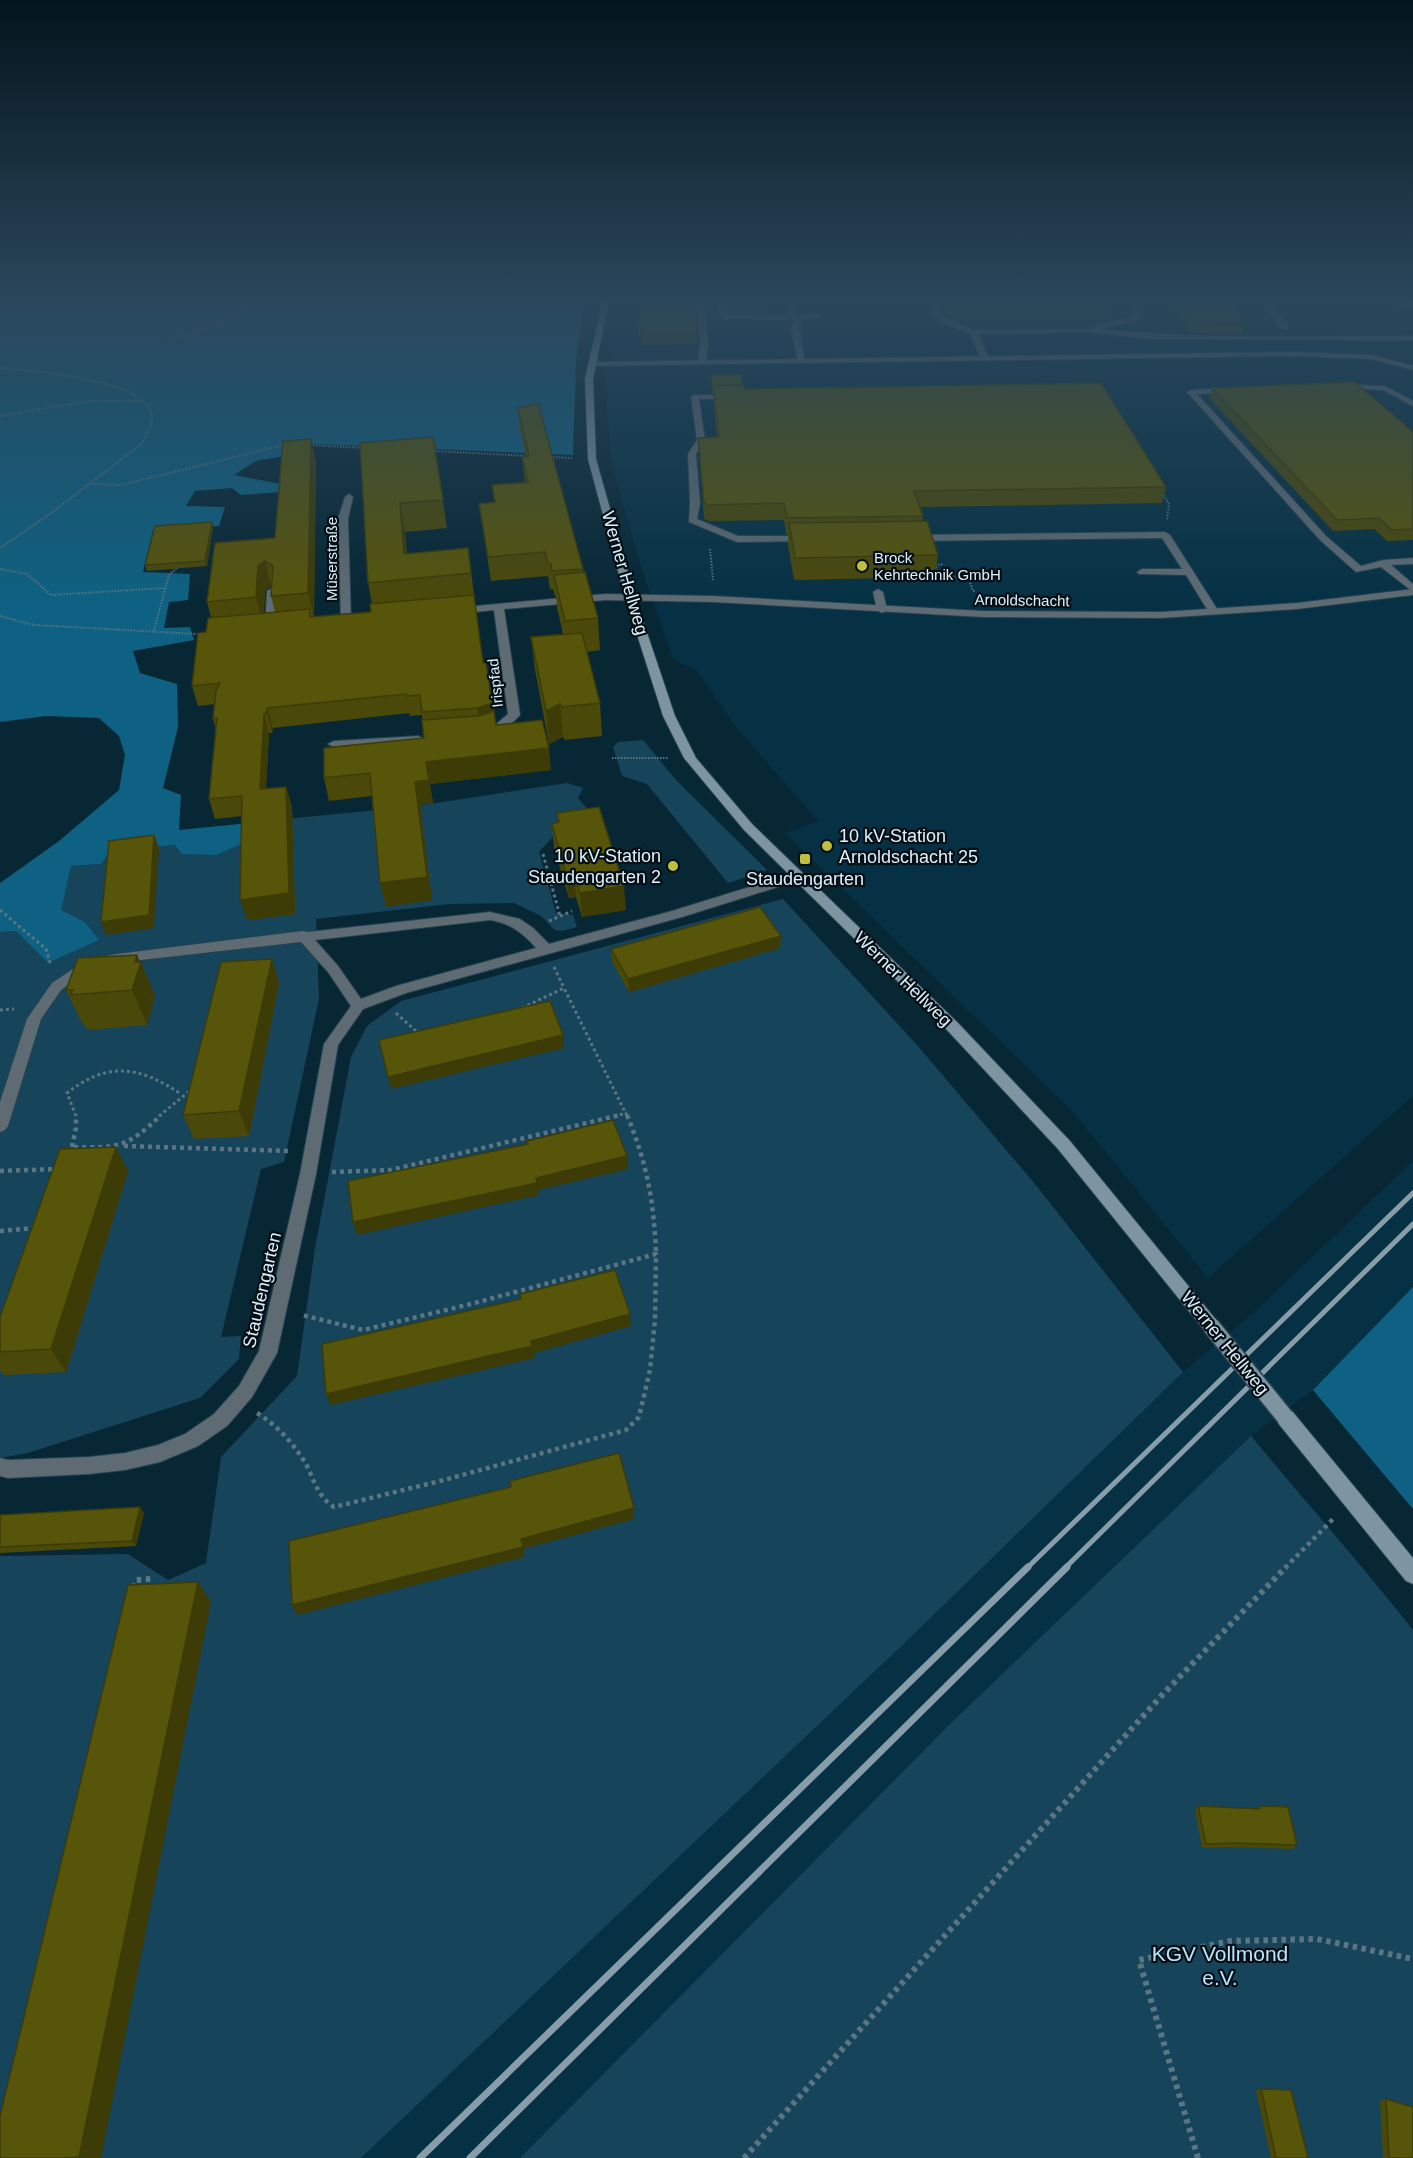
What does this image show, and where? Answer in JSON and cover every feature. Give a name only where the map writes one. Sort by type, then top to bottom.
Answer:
[{"type":"main road","name":"Werner Hellweg","points":[[589,401],[592,459],[630,597],[669,716],[699,771],[748,827],[952,1026],[1064,1145],[1413,1574]]},
{"type":"street","points":[[695,401],[701,440],[692,454],[695,503],[692,520],[737,539],[814,539]]},
{"type":"street","points":[[1199,401],[1330,544],[1359,570],[1383,563],[1413,561]]},
{"type":"street","name":"Müserstraße","points":[[334,622],[351,621],[343,519],[349,497]]},
{"type":"street","points":[[904,538],[1165,534],[1214,612]]},
{"type":"street","points":[[1383,563],[1413,590]]},
{"type":"street","points":[[1142,572],[1188,572]]},
{"type":"street","name":"Arnoldschacht","points":[[630,597],[713,598],[882,610],[1079,616],[1214,612],[1297,606],[1413,590]]},
{"type":"street","points":[[269,628],[272,591]]},
{"type":"street","points":[[878,592],[882,610]]},
{"type":"street","points":[[443,612],[605,597],[630,597]]},
{"type":"street","name":"Irispfad","points":[[470,734],[498,728],[513,715],[514,703],[499,607]]},
{"type":"street","points":[[334,744],[427,738]]},
{"type":"street","points":[[303,935],[333,969],[358,1006],[379,997],[677,914],[798,876]]},
{"type":"street","points":[[0,1126],[34,1019],[56,984],[93,960],[490,916],[508,918],[529,930],[546,950]]},
{"type":"street","name":"Staudengarten","points":[[0,1467],[9,1469],[112,1465],[147,1459],[185,1445],[213,1426],[238,1402],[256,1378],[268,1353],[308,1174],[331,1044],[358,1006]]},
{"type":"path","points":[[0,416],[95,401]]},
{"type":"path","points":[[0,548],[89,484],[147,438],[152,422],[152,412],[145,401]]},
{"type":"path","points":[[89,484],[121,486],[287,444]]},
{"type":"path","points":[[311,446],[369,448]]},
{"type":"path","points":[[428,451],[533,456]]},
{"type":"path","points":[[545,457],[592,459]]},
{"type":"path","points":[[1157,484],[1169,504],[1165,534]]},
{"type":"path","points":[[710,549],[713,598]]},
{"type":"path","points":[[935,565],[944,564]]},
{"type":"path","points":[[154,630],[169,575],[178,567]]},
{"type":"path","points":[[0,569],[27,574],[51,595],[166,588]]},
{"type":"path","points":[[883,579],[968,577],[973,591],[976,591]]},
{"type":"path","points":[[0,616],[34,625],[197,634]]},
{"type":"path","points":[[612,758],[690,758]]},
{"type":"path","points":[[543,854],[560,916]]},
{"type":"path","points":[[0,910],[46,949],[56,984]]},
{"type":"path","points":[[238,1402],[277,1424],[304,1461],[324,1503],[334,1507],[444,1480],[626,1430],[639,1417],[650,1370],[655,1320],[656,1254],[652,1193],[642,1153],[627,1113],[564,988],[514,1012]]},
{"type":"path","points":[[379,997],[420,1034]]},
{"type":"path","points":[[68,1154],[76,1130],[76,1115],[68,1104],[67,1093],[82,1079],[98,1072],[125,1071],[160,1078],[181,1094]]},
{"type":"path","points":[[191,1091],[193,1081]]},
{"type":"path","points":[[122,1146],[164,1114],[181,1094],[198,1091]]},
{"type":"path","points":[[308,1174],[391,1170],[627,1113]]},
{"type":"path","points":[[72,1147],[122,1146],[312,1152]]},
{"type":"path","points":[[54,1179],[63,1161]]},
{"type":"path","points":[[0,1171],[58,1169]]},
{"type":"path","points":[[34,1239],[41,1218]]},
{"type":"path","points":[[0,1231],[37,1228]]},
{"type":"path","points":[[303,1315],[363,1330],[471,1304],[656,1254]]},
{"type":"path","points":[[744,2158],[1163,1694],[1325,1526],[1353,1500]]},
{"type":"path","points":[[133,1591],[136,1580],[151,1579]]},
{"type":"path","points":[[1198,2158],[1138,1960],[1230,1941],[1317,1939],[1413,1959]]},
{"type":"shaded area","points":[[0,401],[575,401],[573,455],[293,443],[289,455],[256,461],[234,475],[281,484],[281,492],[241,495],[232,488],[195,491],[186,506],[225,507],[219,526],[153,530],[143,572],[190,574],[188,600],[169,602],[164,628],[190,627],[194,640],[133,651],[140,673],[177,684],[178,727],[163,788],[181,795],[179,830],[249,823],[244,843],[216,855],[182,854],[175,845],[110,852],[101,864],[71,866],[61,910],[85,922],[99,940],[48,963],[16,931],[0,932],[0,883],[59,841],[119,790],[125,755],[119,736],[99,718],[46,716],[0,722]]},
{"type":"shaded area","points":[[607,401],[1413,401],[1413,1096],[1208,1278],[1074,1113],[785,833],[818,821],[736,727],[697,671],[673,659],[641,567],[611,461]]},
{"type":"shaded area","points":[[1413,1161],[1413,1287],[1313,1390],[1251,1436],[952,1722],[520,2158],[361,2158],[1183,1372],[1253,1313]]},
{"type":"shaded area","points":[[1413,1287],[1413,1509],[1313,1390]]},
{"type":"green space","points":[[643,740],[677,781],[767,870],[728,883],[647,784],[622,776],[613,747],[618,742]]},
{"type":"green space","points":[[567,783],[583,788],[578,798],[590,812],[571,817],[539,852],[556,913],[573,915],[577,927],[562,931],[555,930],[541,916],[514,903],[449,904],[316,919],[319,999],[284,1162],[261,1169],[221,1337],[241,1336],[239,1359],[200,1398],[28,1453],[0,1458],[0,932],[16,931],[48,963],[98,940],[85,922],[60,911],[71,866],[101,864],[110,852],[175,845],[284,819],[409,807]]},
{"type":"green space","points":[[783,899],[917,1045],[1035,1184],[1183,1372],[916,1632],[361,2158],[0,2158],[0,1556],[128,1554],[168,1580],[206,1563],[221,1457],[297,1376],[315,1248],[351,1057],[367,1026],[401,1001]]},
{"type":"green space","name":"KGV Vollmond e.V.","points":[[1251,1436],[1413,1630],[1413,2158],[520,2158],[952,1722]]},
{"type":"building","points":[[715,401],[1112,401],[1166,487],[914,491],[923,516],[787,518],[784,503],[709,505],[704,503],[698,438],[719,437]]},
{"type":"building","points":[[1224,401],[1377,401],[1413,432],[1413,529],[1392,530],[1379,518],[1337,520]]},
{"type":"building","points":[[538,403],[583,569],[552,571],[545,552],[488,557],[479,504],[495,502],[492,485],[528,482],[522,457],[529,456],[518,408]]},
{"type":"building","points":[[433,437],[443,500],[400,503],[404,554],[468,548],[471,573],[368,583],[360,443]]},
{"type":"building","points":[[311,439],[308,593],[271,596],[273,566],[265,561],[258,566],[256,597],[207,602],[215,543],[275,538],[283,441]]},
{"type":"building","points":[[927,521],[938,555],[795,558],[789,523]]},
{"type":"building","points":[[212,522],[205,561],[145,565],[155,526]]},
{"type":"building","points":[[585,572],[598,618],[565,621],[554,575]]},
{"type":"building","points":[[474,595],[483,663],[486,663],[492,703],[477,708],[422,712],[420,695],[406,696],[406,694],[267,708],[267,713],[264,714],[260,789],[286,787],[289,893],[240,900],[242,796],[209,799],[217,718],[213,719],[216,691],[220,683],[192,686],[198,633],[206,632],[208,618],[310,609],[310,617],[371,612],[370,604]]},
{"type":"building","points":[[582,633],[600,703],[562,707],[560,704],[546,711],[531,637]]},
{"type":"building","points":[[494,711],[496,725],[542,720],[549,748],[426,762],[429,780],[415,782],[427,877],[380,883],[370,773],[324,778],[324,748],[424,738],[422,720],[478,716]]},
{"type":"building","points":[[599,807],[624,886],[580,893],[574,873],[566,874],[552,824],[559,822],[557,813]]},
{"type":"building","points":[[154,835],[149,915],[101,922],[109,841]]},
{"type":"building","points":[[760,907],[781,936],[628,979],[611,949]]},
{"type":"building","points":[[137,955],[135,962],[141,962],[132,990],[71,995],[73,990],[66,990],[78,958]]},
{"type":"building","points":[[272,959],[239,1111],[183,1115],[221,962]]},
{"type":"building","points":[[550,1001],[563,1035],[388,1077],[379,1040]]},
{"type":"building","points":[[613,1120],[627,1156],[536,1178],[537,1183],[353,1222],[348,1181],[528,1144],[527,1141]]},
{"type":"building","points":[[116,1147],[51,1349],[0,1352],[0,1317],[60,1149]]},
{"type":"building","points":[[615,1270],[630,1314],[531,1341],[532,1346],[326,1394],[322,1344],[521,1299],[520,1294]]},
{"type":"building","points":[[619,1453],[634,1508],[521,1539],[523,1547],[292,1605],[289,1541],[511,1487],[510,1481]]},
{"type":"building","points":[[140,1507],[132,1541],[0,1547],[0,1515]]},
{"type":"building","points":[[198,1582],[79,2157],[0,2158],[0,2116],[128,1585]]},
{"type":"building","points":[[1198,1806],[1260,1809],[1260,1806],[1288,1807],[1297,1845],[1206,1844]]},
{"type":"building","points":[[1261,2089],[1291,2090],[1308,2158],[1276,2158]]},
{"type":"building","points":[[1386,2099],[1413,2107],[1413,2158],[1389,2157]]},
{"type":"railway","points":[[1027,1568],[1413,1193]]},
{"type":"railway","points":[[1065,1568],[1413,1224]]},
{"type":"railway","points":[[420,2158],[1028,1567]]},
{"type":"railway","points":[[470,2158],[1067,1567]]},
{"type":"place","name":"Brock Kehrtechnik GmbH","points":[[862,566]]},
{"type":"place","name":"10 kV-Station Arnoldschacht 25","points":[[827,846]]},
{"type":"place","name":"Staudengarten","points":[[805,859]]},
{"type":"place","name":"10 kV-Station Staudengarten 2","points":[[673,866]]}]
